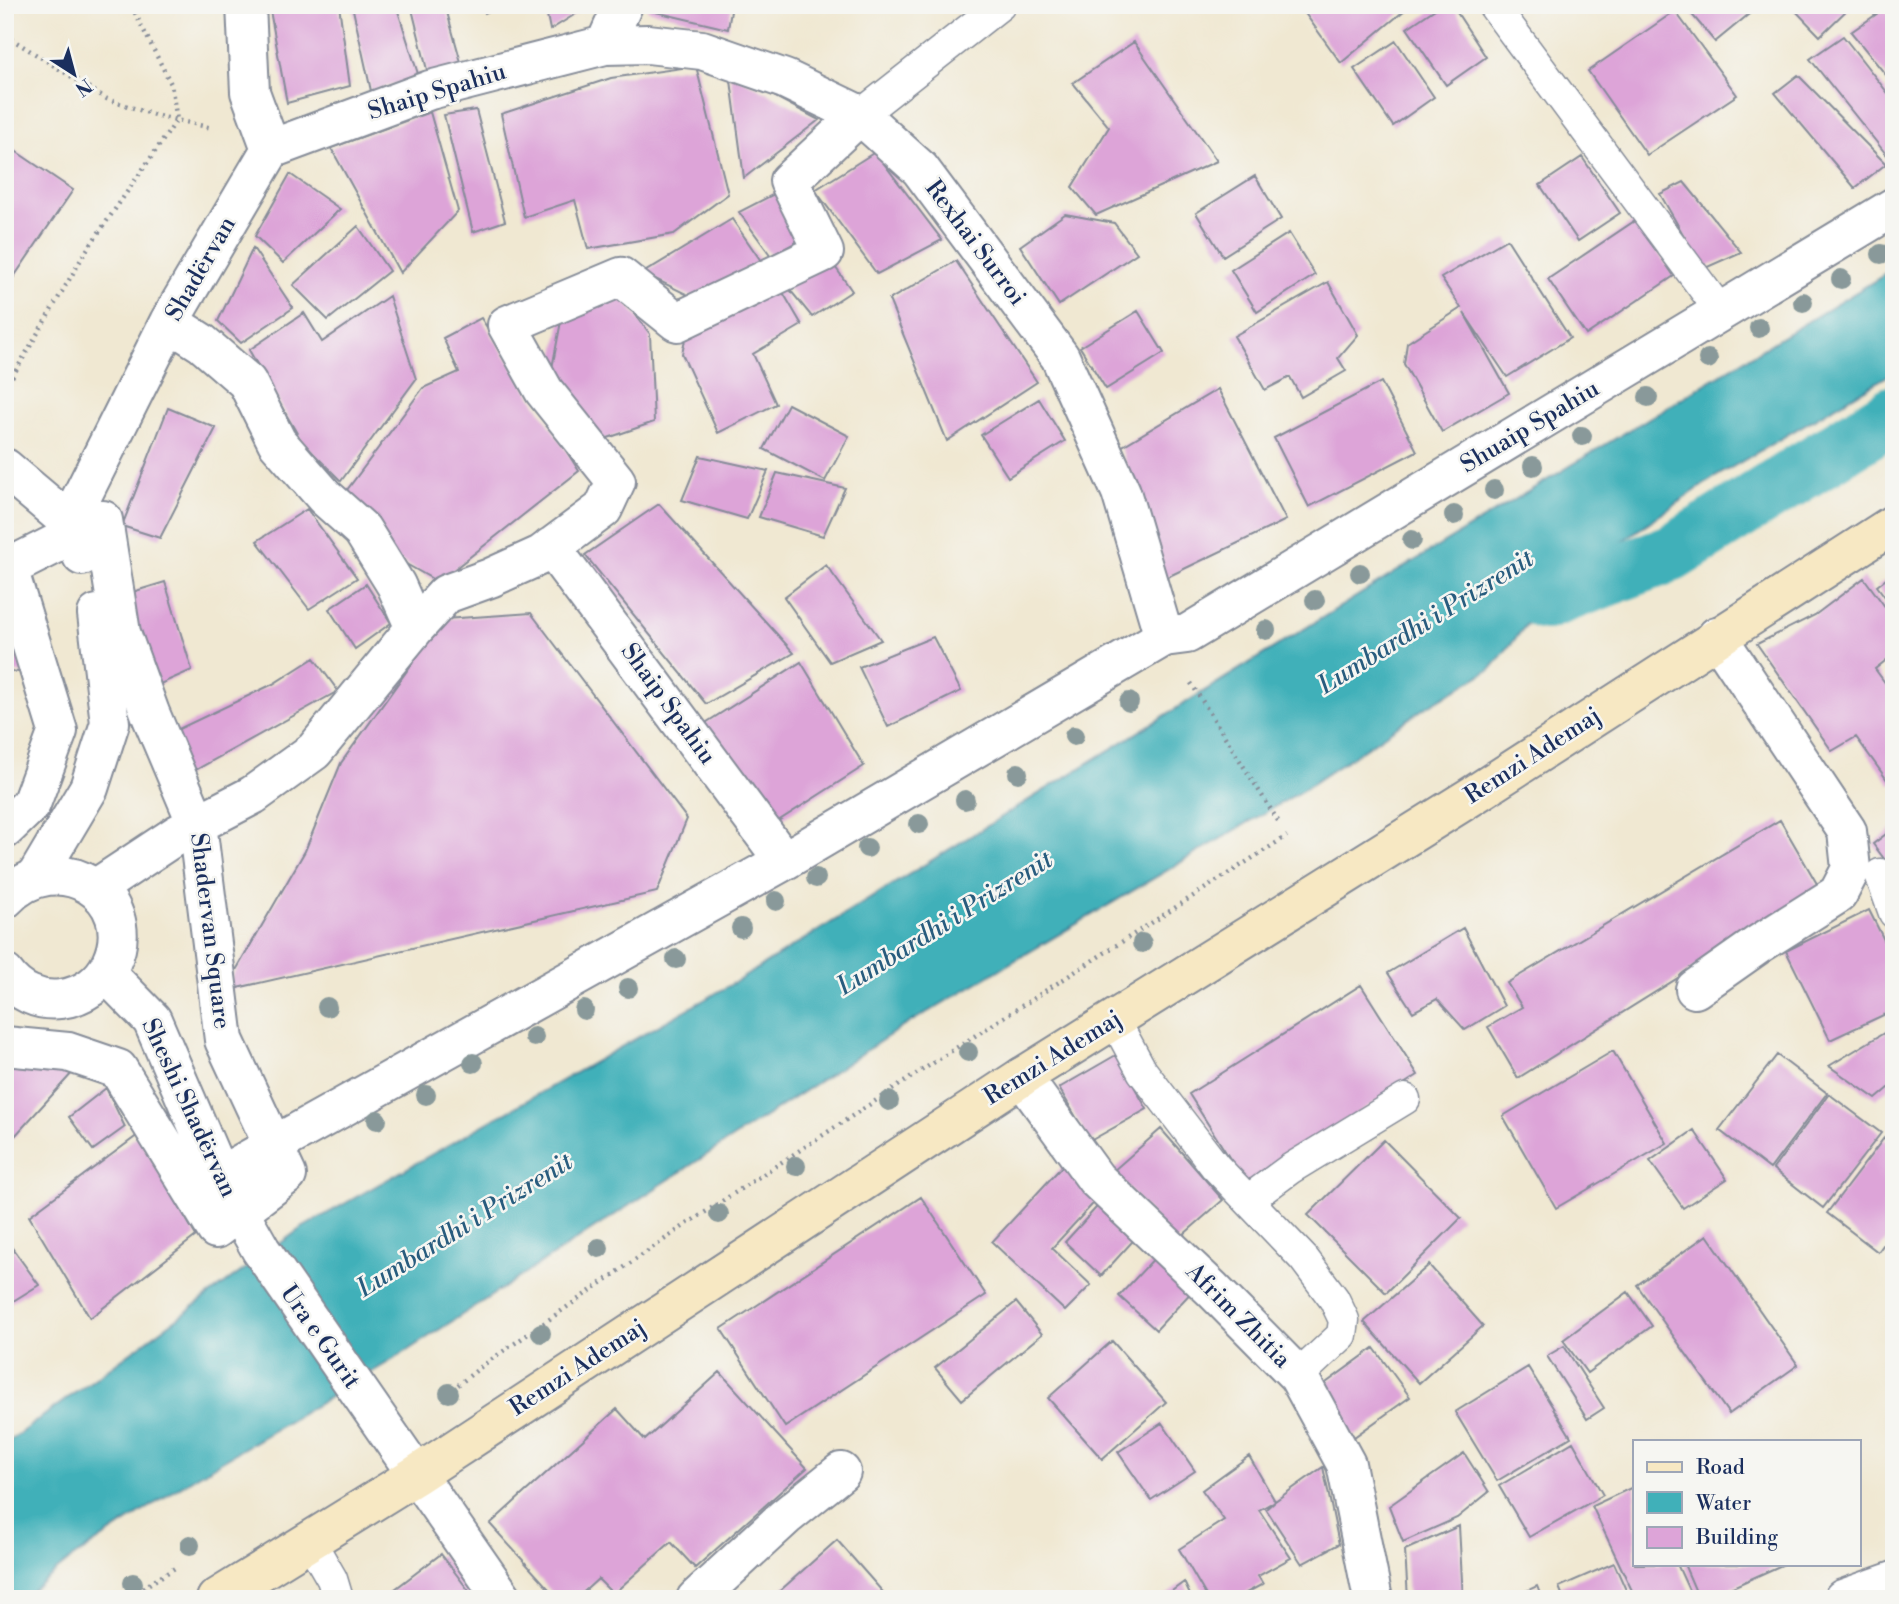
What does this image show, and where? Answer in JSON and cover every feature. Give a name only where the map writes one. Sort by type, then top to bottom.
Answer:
[{"type":"main road","name":"Remzi Ademaj","points":[[216,1599],[416,1475],[1022,1077],[1472,796],[1894,524]]},
{"type":"street","points":[[247,5],[250,92],[271,149]]},
{"type":"street","points":[[606,45],[623,5]]},
{"type":"street","name":"Rexhai Surroi","points":[[606,45],[648,44],[702,50],[785,79],[860,115],[920,169],[1060,357],[1121,492],[1164,637]]},
{"type":"street","name":"Shaip Spahiu","points":[[271,149],[430,90],[606,45]]},
{"type":"street","points":[[95,888],[197,824],[253,795],[314,751],[446,594],[541,555],[603,509],[616,481],[544,391],[507,326],[621,277],[677,322],[824,252],[789,181],[860,115]]},
{"type":"street","name":"Shadërvan","points":[[71,528],[169,322],[271,149]]},
{"type":"street","name":"Shuaip Spahiu","points":[[219,1176],[784,861],[1164,637],[1187,634],[1894,207]]},
{"type":"street","points":[[169,322],[202,343],[247,382],[277,442],[325,497],[362,530],[396,585],[415,628]]},
{"type":"street","points":[[5,468],[71,528],[93,585],[110,723],[89,788],[36,877]]},
{"type":"street","name":"Shadervan Square","points":[[5,829],[31,804],[58,731],[8,568],[71,528],[103,520],[121,633],[150,713],[197,824],[224,1040],[287,1175],[216,1228],[118,1069],[68,1052],[5,1046]]},
{"type":"street","name":"Shaip Spahiu","points":[[551,547],[784,861]]},
{"type":"street","points":[[1695,989],[1838,894],[1851,869],[1847,831],[1717,636]]},
{"type":"street","points":[[5,899],[17,887],[36,877],[58,874],[79,879],[95,888],[107,902],[115,919],[118,938],[106,973],[93,986],[74,997],[52,1000],[31,995],[12,984],[5,974]]},
{"type":"street","name":"Sheshi Shadërvan","points":[[106,973],[152,1020],[219,1176],[261,1251]]},
{"type":"street","name":"Afrim Zhitia","points":[[1022,1077],[1096,1179],[1212,1289],[1298,1376],[1346,1464],[1373,1599]]},
{"type":"street","name":"Ura e Gurit","points":[[261,1251],[503,1599]]},
{"type":"street","points":[[696,1599],[785,1517],[841,1472]]},
{"type":"street","points":[[1843,1599],[1894,1581]]},
{"type":"lane","points":[[860,115],[1000,5]]},
{"type":"lane","points":[[1493,5],[1721,312]]},
{"type":"lane","points":[[1880,874],[1894,913]]},
{"type":"lane","points":[[1114,1019],[1142,1071],[1215,1166],[1304,1259],[1334,1299],[1344,1320],[1342,1335],[1298,1376]]},
{"type":"lane","points":[[1248,1200],[1290,1169],[1405,1099]]},
{"type":"lane","points":[[310,1541],[332,1579],[338,1599]]},
{"type":"path","points":[[5,389],[86,251],[177,120],[171,85],[131,5]]},
{"type":"path","points":[[5,35],[107,99],[208,127],[271,149]]},
{"type":"path","points":[[1190,683],[1280,824]]},
{"type":"path","points":[[452,1391],[482,1366],[678,1230],[1287,836]]},
{"type":"path","points":[[125,1599],[180,1565]]},
{"type":"water","name":"Lumbardhi i Prizrenit","points":[[1894,269],[1894,372],[1712,479],[1557,586],[1491,669],[1423,709],[1303,790],[899,1029],[399,1356],[195,1477],[71,1559],[21,1599],[5,1599],[5,1444],[300,1229],[739,980],[1396,572]]},
{"type":"building","points":[[269,5],[339,5],[350,86],[287,103]]},
{"type":"building","points":[[352,5],[396,5],[419,77],[371,91]]},
{"type":"building","points":[[411,5],[445,5],[462,66],[429,78]]},
{"type":"building","points":[[482,5],[502,5],[485,13]]},
{"type":"building","points":[[545,5],[590,5],[550,30]]},
{"type":"building","points":[[648,5],[732,5],[728,29],[647,10]]},
{"type":"building","points":[[1299,5],[1411,5],[1341,63]]},
{"type":"building","points":[[1441,5],[1452,5],[1486,57],[1446,85],[1407,28]]},
{"type":"building","points":[[1684,5],[1760,5],[1715,42]]},
{"type":"building","points":[[1790,5],[1852,5],[1820,36]]},
{"type":"building","points":[[1884,9],[1894,21],[1894,85],[1851,32]]},
{"type":"building","points":[[1675,11],[1737,95],[1647,155],[1588,71]]},
{"type":"building","points":[[1843,36],[1894,101],[1894,164],[1810,59]]},
{"type":"building","points":[[1396,41],[1434,97],[1393,126],[1354,69]]},
{"type":"building","points":[[1134,42],[1217,161],[1096,215],[1072,187],[1109,127],[1073,83]]},
{"type":"building","points":[[696,66],[728,194],[674,234],[588,249],[575,200],[524,217],[501,114],[611,78]]},
{"type":"building","points":[[730,73],[819,120],[744,178]]},
{"type":"building","points":[[1798,75],[1886,164],[1855,188],[1775,93]]},
{"type":"building","points":[[476,110],[505,221],[473,232],[444,115]]},
{"type":"building","points":[[430,112],[458,211],[400,273],[331,148]]},
{"type":"building","points":[[5,144],[73,190],[5,290]]},
{"type":"building","points":[[875,152],[942,240],[877,274],[815,190]]},
{"type":"building","points":[[1582,157],[1620,213],[1578,241],[1540,185]]},
{"type":"building","points":[[290,174],[340,209],[283,263],[255,236]]},
{"type":"building","points":[[1255,176],[1281,219],[1223,256],[1196,213]]},
{"type":"building","points":[[1684,182],[1741,252],[1703,269],[1660,194]]},
{"type":"building","points":[[778,192],[804,238],[771,256],[739,212]]},
{"type":"building","points":[[1065,214],[1114,223],[1137,253],[1059,305],[1020,246]]},
{"type":"building","points":[[732,219],[761,261],[692,297],[643,273]]},
{"type":"building","points":[[1636,220],[1674,276],[1586,335],[1548,279]]},
{"type":"building","points":[[358,226],[389,271],[328,320],[293,285]]},
{"type":"building","points":[[1289,233],[1315,275],[1257,312],[1231,270]]},
{"type":"building","points":[[1507,239],[1570,338],[1507,377],[1464,313],[1509,393],[1442,432],[1404,364],[1407,343],[1461,308],[1441,278]]},
{"type":"building","points":[[253,248],[293,308],[241,343],[218,321]]},
{"type":"building","points":[[831,261],[852,291],[812,317],[786,285]]},
{"type":"building","points":[[956,261],[1037,382],[947,441],[889,300]]},
{"type":"building","points":[[1328,282],[1358,335],[1338,358],[1346,371],[1301,397],[1290,377],[1265,390],[1234,336]]},
{"type":"building","points":[[778,284],[802,325],[753,354],[776,404],[718,433],[682,354],[685,340]]},
{"type":"building","points":[[389,296],[416,379],[341,481],[302,442],[249,350],[304,313],[322,342]]},
{"type":"building","points":[[623,298],[650,334],[654,422],[602,440],[548,389],[563,311]]},
{"type":"building","points":[[1138,311],[1164,353],[1106,389],[1080,347]]},
{"type":"building","points":[[481,318],[579,471],[438,582],[394,557],[344,494],[423,388],[459,372],[443,338]]},
{"type":"building","points":[[1381,382],[1417,451],[1309,507],[1274,438]]},
{"type":"building","points":[[1218,389],[1286,520],[1159,581],[1121,447]]},
{"type":"building","points":[[1039,399],[1065,441],[1008,477],[981,435]]},
{"type":"building","points":[[788,404],[849,436],[825,481],[764,449]]},
{"type":"building","points":[[168,408],[216,428],[160,538],[122,526]]},
{"type":"building","points":[[700,456],[768,471],[747,519],[682,500]]},
{"type":"building","points":[[777,473],[845,488],[823,536],[759,517]]},
{"type":"building","points":[[659,504],[794,653],[706,704],[585,555]]},
{"type":"building","points":[[307,509],[357,578],[309,609],[257,541]]},
{"type":"building","points":[[826,565],[881,640],[830,662],[784,597]]},
{"type":"building","points":[[1894,573],[1894,609],[1877,586]]},
{"type":"building","points":[[1864,578],[1894,619],[1894,654],[1875,669],[1894,695],[1894,782],[1890,784],[1856,737],[1832,751],[1757,644],[1815,615]]},
{"type":"building","points":[[165,582],[192,670],[144,691],[126,594]]},
{"type":"building","points":[[366,584],[391,623],[355,649],[329,609]]},
{"type":"building","points":[[531,613],[687,819],[657,892],[224,991],[305,851],[341,763],[444,619]]},
{"type":"building","points":[[5,617],[24,673],[5,670]]},
{"type":"building","points":[[933,637],[961,691],[888,727],[859,667]]},
{"type":"building","points":[[314,658],[338,691],[183,777],[166,735],[273,684]]},
{"type":"building","points":[[801,662],[864,766],[767,828],[704,724]]},
{"type":"building","points":[[1780,820],[1820,889],[1518,1078],[1488,1027],[1522,1007],[1507,983]]},
{"type":"building","points":[[1894,828],[1894,872],[1873,844]]},
{"type":"building","points":[[1869,910],[1894,960],[1894,1010],[1830,1040],[1786,951]]},
{"type":"building","points":[[1463,928],[1504,1006],[1465,1030],[1437,999],[1413,1012],[1388,973]]},
{"type":"building","points":[[1361,985],[1418,1075],[1246,1184],[1189,1094]]},
{"type":"building","points":[[1894,1027],[1894,1091],[1890,1087],[1876,1099],[1829,1066]]},
{"type":"building","points":[[1613,1051],[1667,1143],[1556,1208],[1503,1116]]},
{"type":"building","points":[[1116,1055],[1147,1109],[1090,1141],[1059,1088]]},
{"type":"building","points":[[1777,1055],[1827,1093],[1770,1169],[1719,1130]]},
{"type":"building","points":[[13,1058],[73,1072],[14,1137],[5,1134],[5,1069]]},
{"type":"building","points":[[106,1088],[125,1127],[93,1150],[69,1117]]},
{"type":"building","points":[[1829,1094],[1881,1133],[1823,1208],[1773,1169]]},
{"type":"building","points":[[1161,1129],[1223,1200],[1175,1242],[1113,1171]]},
{"type":"building","points":[[1694,1130],[1727,1179],[1683,1208],[1650,1161]]},
{"type":"building","points":[[138,1135],[196,1236],[90,1318],[29,1216]]},
{"type":"building","points":[[1884,1138],[1894,1146],[1894,1230],[1878,1252],[1827,1213]]},
{"type":"building","points":[[1384,1140],[1461,1218],[1386,1293],[1308,1215]]},
{"type":"building","points":[[1067,1161],[1103,1193],[1052,1248],[1091,1285],[1065,1311],[992,1242]]},
{"type":"building","points":[[921,1197],[986,1295],[785,1427],[721,1329]]},
{"type":"building","points":[[1105,1198],[1141,1232],[1101,1276],[1065,1242]]},
{"type":"building","points":[[1707,1235],[1798,1365],[1729,1414],[1637,1285]]},
{"type":"building","points":[[5,1238],[39,1285],[5,1306]]},
{"type":"building","points":[[1160,1252],[1197,1286],[1156,1330],[1119,1296]]},
{"type":"building","points":[[1429,1265],[1483,1326],[1419,1383],[1364,1322]]},
{"type":"building","points":[[1628,1292],[1652,1326],[1587,1373],[1563,1340]]},
{"type":"building","points":[[1016,1302],[1042,1334],[962,1400],[935,1368]]},
{"type":"building","points":[[1112,1341],[1166,1402],[1102,1459],[1048,1398]]},
{"type":"building","points":[[1564,1346],[1604,1408],[1587,1419],[1547,1356]]},
{"type":"building","points":[[1374,1348],[1410,1397],[1354,1437],[1319,1388]]},
{"type":"building","points":[[1528,1367],[1571,1437],[1497,1481],[1455,1412]]},
{"type":"building","points":[[720,1372],[807,1468],[695,1568],[671,1542],[613,1594],[598,1579],[576,1599],[558,1599],[490,1524],[617,1409],[645,1440]]},
{"type":"building","points":[[1162,1423],[1195,1471],[1151,1500],[1118,1452]]},
{"type":"building","points":[[1573,1442],[1603,1495],[1529,1537],[1499,1486]]},
{"type":"building","points":[[1464,1453],[1489,1492],[1457,1518],[1403,1542],[1389,1506]]},
{"type":"building","points":[[1249,1456],[1275,1501],[1259,1510],[1291,1558],[1258,1576],[1263,1584],[1235,1599],[1208,1599],[1179,1549],[1224,1520],[1202,1490]]},
{"type":"building","points":[[1323,1467],[1339,1544],[1302,1564],[1266,1509]]},
{"type":"building","points":[[1633,1487],[1633,1566],[1678,1566],[1693,1599],[1636,1599],[1592,1506]]},
{"type":"building","points":[[1459,1526],[1463,1599],[1408,1599],[1405,1550]]},
{"type":"building","points":[[837,1540],[889,1599],[774,1599],[773,1597]]},
{"type":"building","points":[[441,1554],[475,1599],[382,1599]]},
{"type":"building","points":[[1614,1563],[1630,1599],[1564,1599],[1559,1587]]},
{"type":"building","points":[[1685,1566],[1780,1566],[1706,1599],[1699,1599]]},
{"type":"building","points":[[1184,1582],[1192,1599],[1161,1599]]},
{"type":"building","points":[[1537,1586],[1542,1599],[1509,1599]]},
{"type":"waterway","points":[[1545,601],[1672,553],[1894,414]]}]
